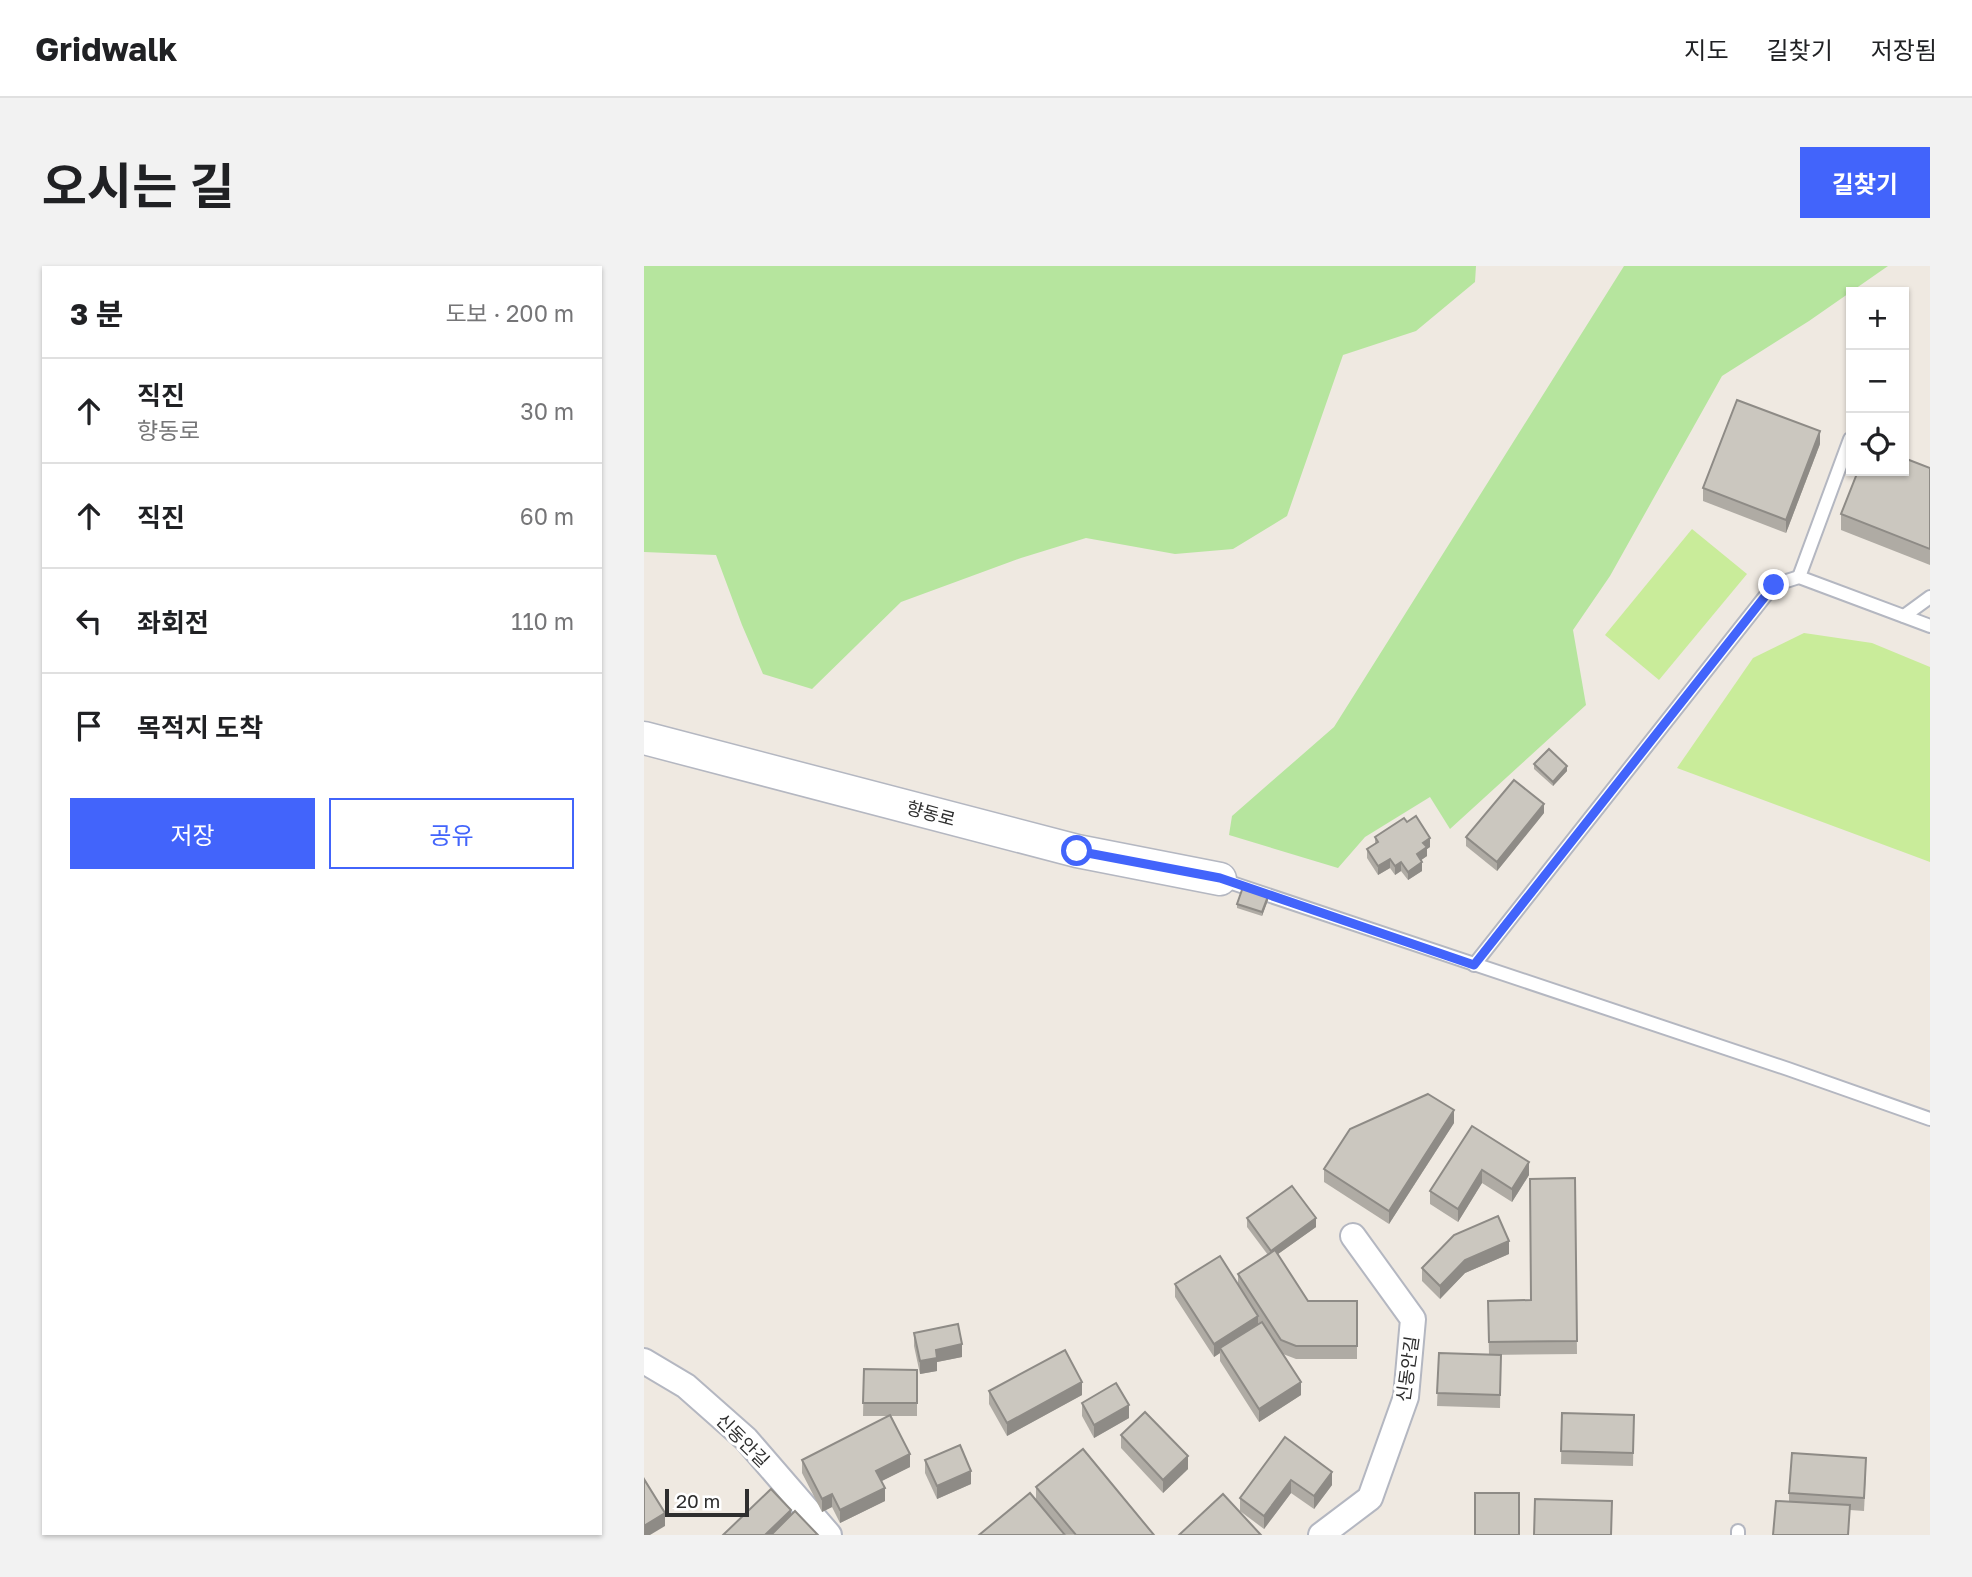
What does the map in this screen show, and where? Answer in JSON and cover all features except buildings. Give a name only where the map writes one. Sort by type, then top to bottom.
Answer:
[{"type":"street","name":"향동로","points":[[644,738],[1077,851],[1220,878]]},
{"type":"street","name":"신동안길","points":[[1321,1535],[1370,1498],[1406,1397],[1413,1319],[1353,1236]]},
{"type":"street","name":"신동안길","points":[[644,1361],[686,1386],[746,1439],[829,1535]]},
{"type":"lane","points":[[1800,577],[1846,450]]},
{"type":"lane","points":[[1474,965],[1774,585],[1800,577],[1930,626]]},
{"type":"lane","points":[[1904,616],[1930,597]]},
{"type":"lane","points":[[1220,878],[1930,1119]]},
{"type":"green space","points":[[644,266],[1476,266],[1475,282],[1416,331],[1343,355],[1287,516],[1233,549],[1175,554],[1086,538],[1021,558],[901,602],[812,689],[763,674],[716,555],[644,552]]},
{"type":"green space","points":[[1624,266],[1888,266],[1858,287],[1846,287],[1846,295],[1722,376],[1610,576],[1573,630],[1586,705],[1450,829],[1430,797],[1365,837],[1338,868],[1229,835],[1232,816],[1334,727]]},
{"type":"green space","points":[[1692,529],[1747,574],[1659,680],[1605,635]]},
{"type":"green space","points":[[1804,633],[1872,643],[1930,667],[1930,862],[1677,768],[1753,658]]},
{"type":"route","points":[[1077,851],[1220,878],[1474,965],[1774,585]]}]
